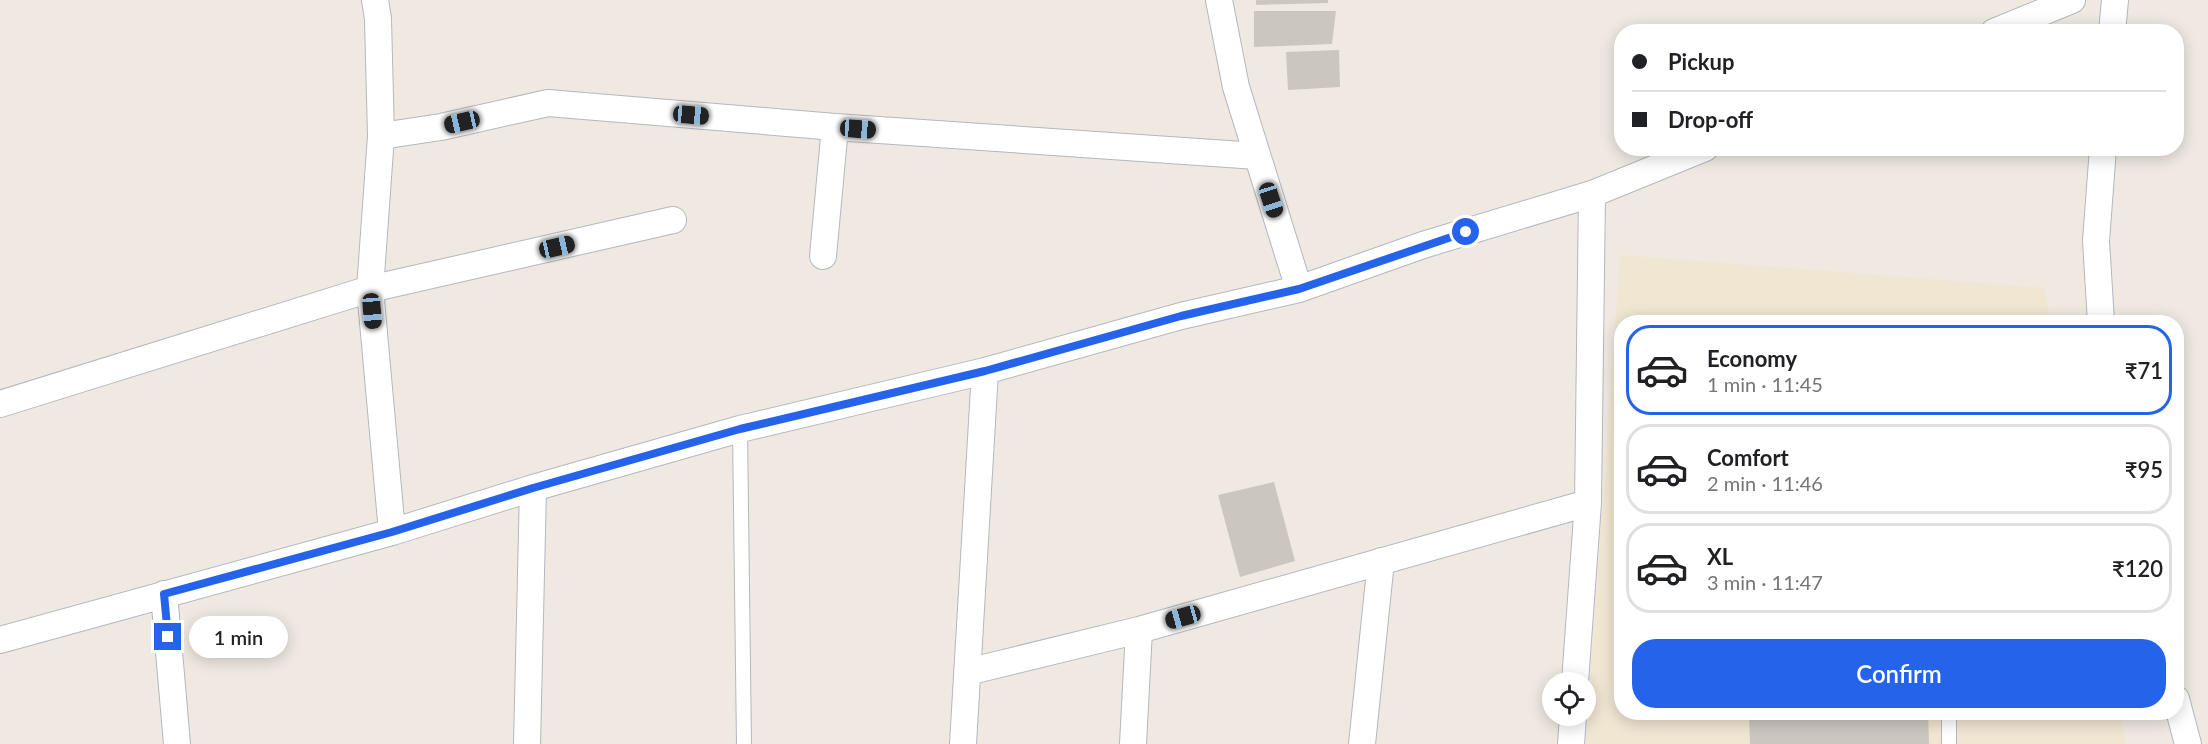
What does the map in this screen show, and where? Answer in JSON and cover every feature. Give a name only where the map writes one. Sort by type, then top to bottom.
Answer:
[{"type":"street","points":[[375,0],[378,19],[381,136],[370,289],[392,532]]},
{"type":"street","points":[[1220,0],[1236,87],[1299,289]]},
{"type":"street","points":[[2014,24],[2072,0]]},
{"type":"street","points":[[2113,24],[2115,0]]},
{"type":"street","points":[[381,136],[441,127],[548,103],[835,127],[1257,156]]},
{"type":"street","points":[[823,256],[835,127]]},
{"type":"street","points":[[0,640],[392,532],[533,488],[740,429],[985,371],[1181,316],[1299,289],[1423,245],[1592,194],[1685,156]]},
{"type":"street","points":[[2101,315],[2096,241],[2102,156]]},
{"type":"street","points":[[1576,672],[1588,503],[1592,194]]},
{"type":"street","points":[[0,404],[370,289],[673,220]]},
{"type":"street","points":[[963,744],[985,371]]},
{"type":"street","points":[[527,744],[533,488]]},
{"type":"street","points":[[967,672],[1139,630],[1588,503]]},
{"type":"street","points":[[1362,744],[1381,561]]},
{"type":"street","points":[[164,594],[177,744]]},
{"type":"street","points":[[1132,744],[1139,630]]},
{"type":"street","points":[[2182,720],[2188,744]]},
{"type":"street","points":[[1571,744],[1572,726]]},
{"type":"lane","points":[[740,429],[744,744]]},
{"type":"lane","points":[[1948,720],[1949,744]]},
{"type":"shaded area","points":[[1620,255],[2044,288],[2050,315],[1616,315]]},
{"type":"shaded area","points":[[1614,341],[1614,720],[2121,720],[2126,744],[1586,744],[1587,726],[1596,726],[1596,672],[1591,672]]},
{"type":"building","points":[[1256,0],[1328,0],[1328,3],[1256,5]]},
{"type":"building","points":[[1254,11],[1336,11],[1332,44],[1254,47]]},
{"type":"building","points":[[1339,50],[1340,87],[1288,90],[1286,52]]},
{"type":"building","points":[[1274,482],[1295,561],[1240,577],[1218,495]]},
{"type":"building","points":[[1749,720],[1928,720],[1929,744],[1750,744]]},
{"type":"route","points":[[168,637],[164,594],[392,532],[533,488],[740,429],[985,371],[1181,316],[1299,289],[1466,232]]}]
